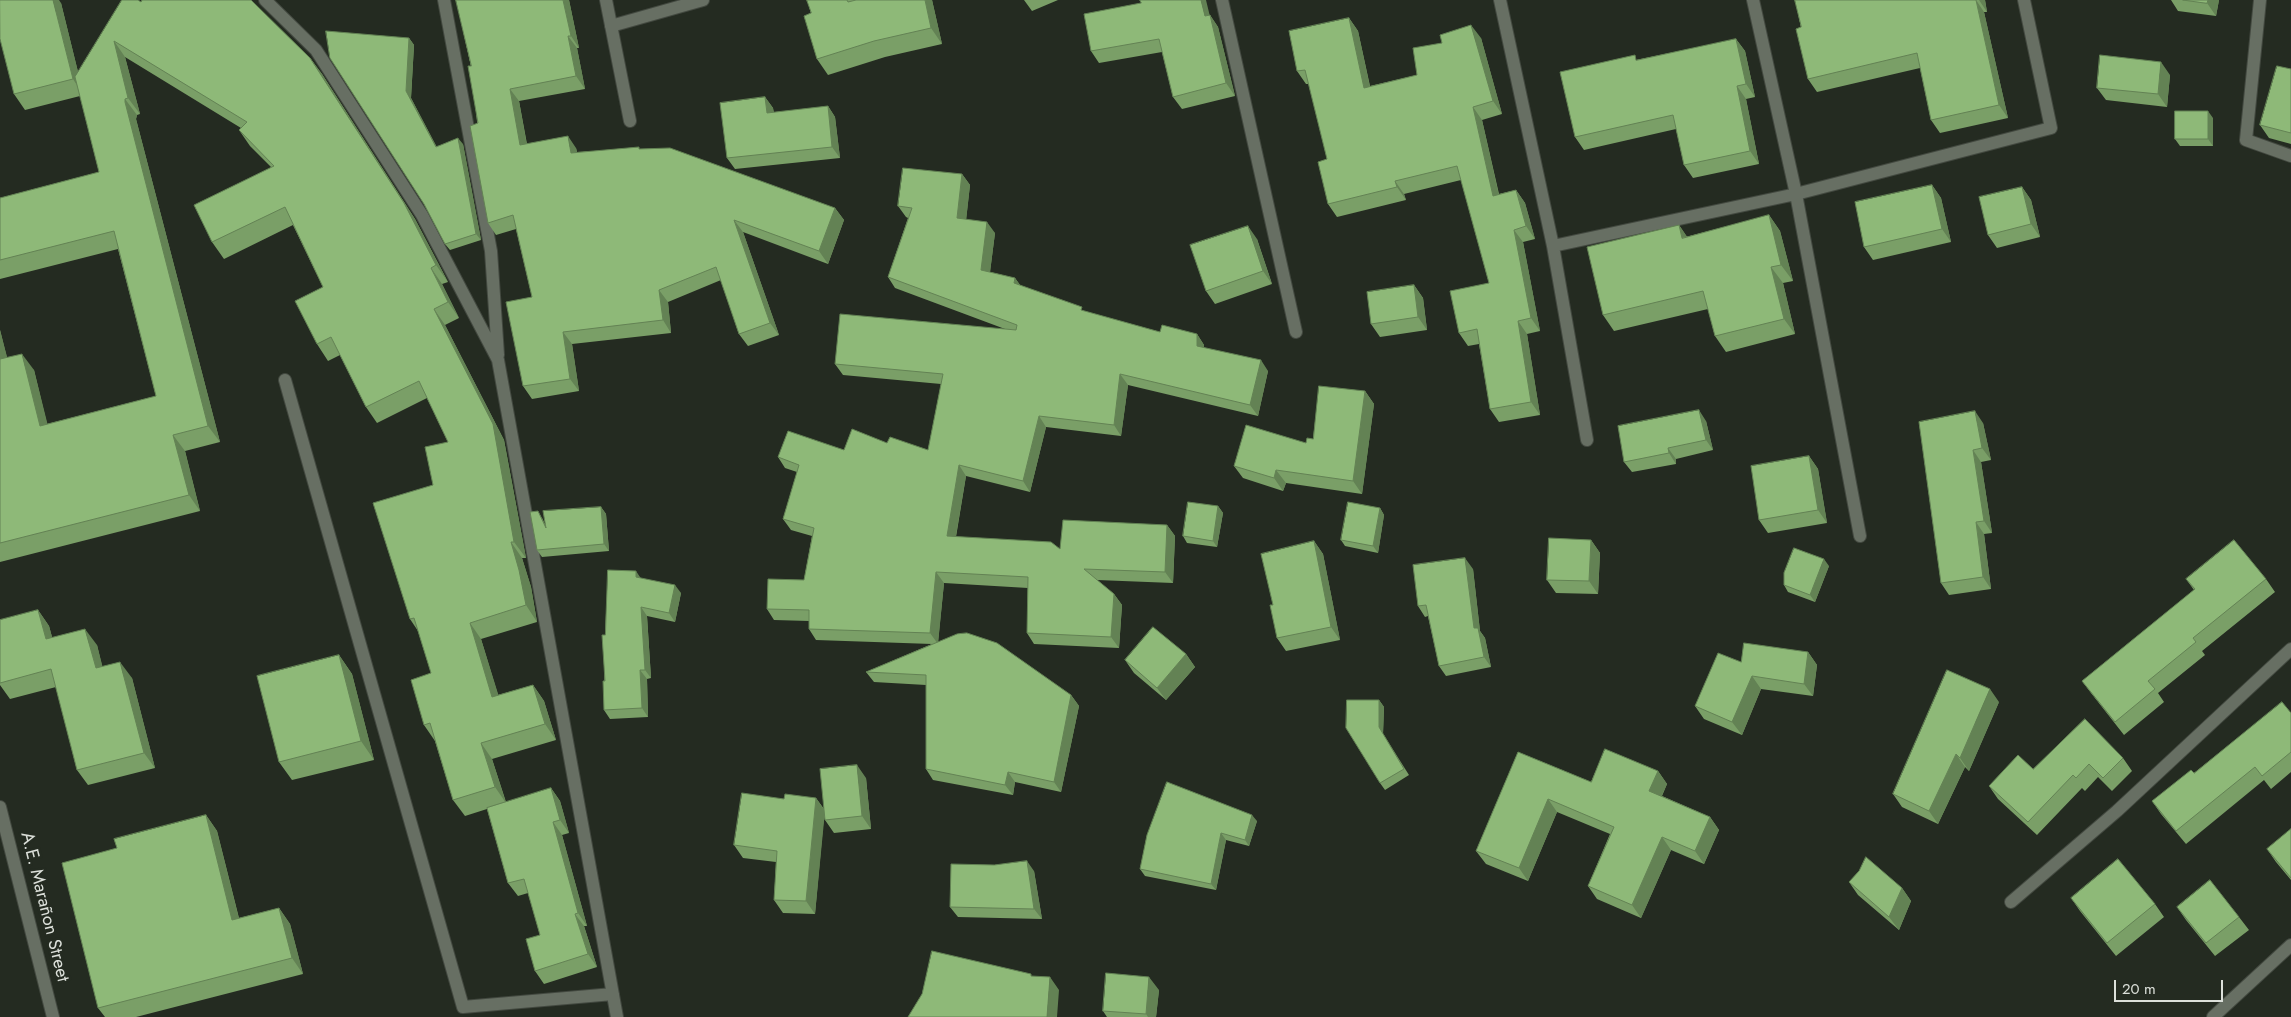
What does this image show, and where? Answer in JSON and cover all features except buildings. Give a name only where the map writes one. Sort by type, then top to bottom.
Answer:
[{"type":"street","points":[[265,0],[322,58],[422,215],[498,360]]},
{"type":"street","points":[[444,0],[491,251],[498,360],[617,1017]]},
{"type":"street","points":[[606,0],[630,121]]},
{"type":"street","points":[[611,26],[703,0]]},
{"type":"street","points":[[1222,0],[1296,332]]},
{"type":"street","points":[[1500,0],[1553,246],[1587,440]]},
{"type":"street","points":[[1753,0],[1796,194],[1860,536]]},
{"type":"street","points":[[1553,246],[1796,194],[2051,128],[2024,0]]},
{"type":"street","points":[[2260,0],[2246,140],[2291,156]]},
{"type":"street","points":[[285,380],[463,1007],[613,994]]},
{"type":"street","points":[[2011,902],[2117,811],[2291,649]]},
{"type":"street","name":"A.E. Marañon Street","points":[[0,807],[54,1017]]},
{"type":"street","points":[[2213,1017],[2291,945]]}]
